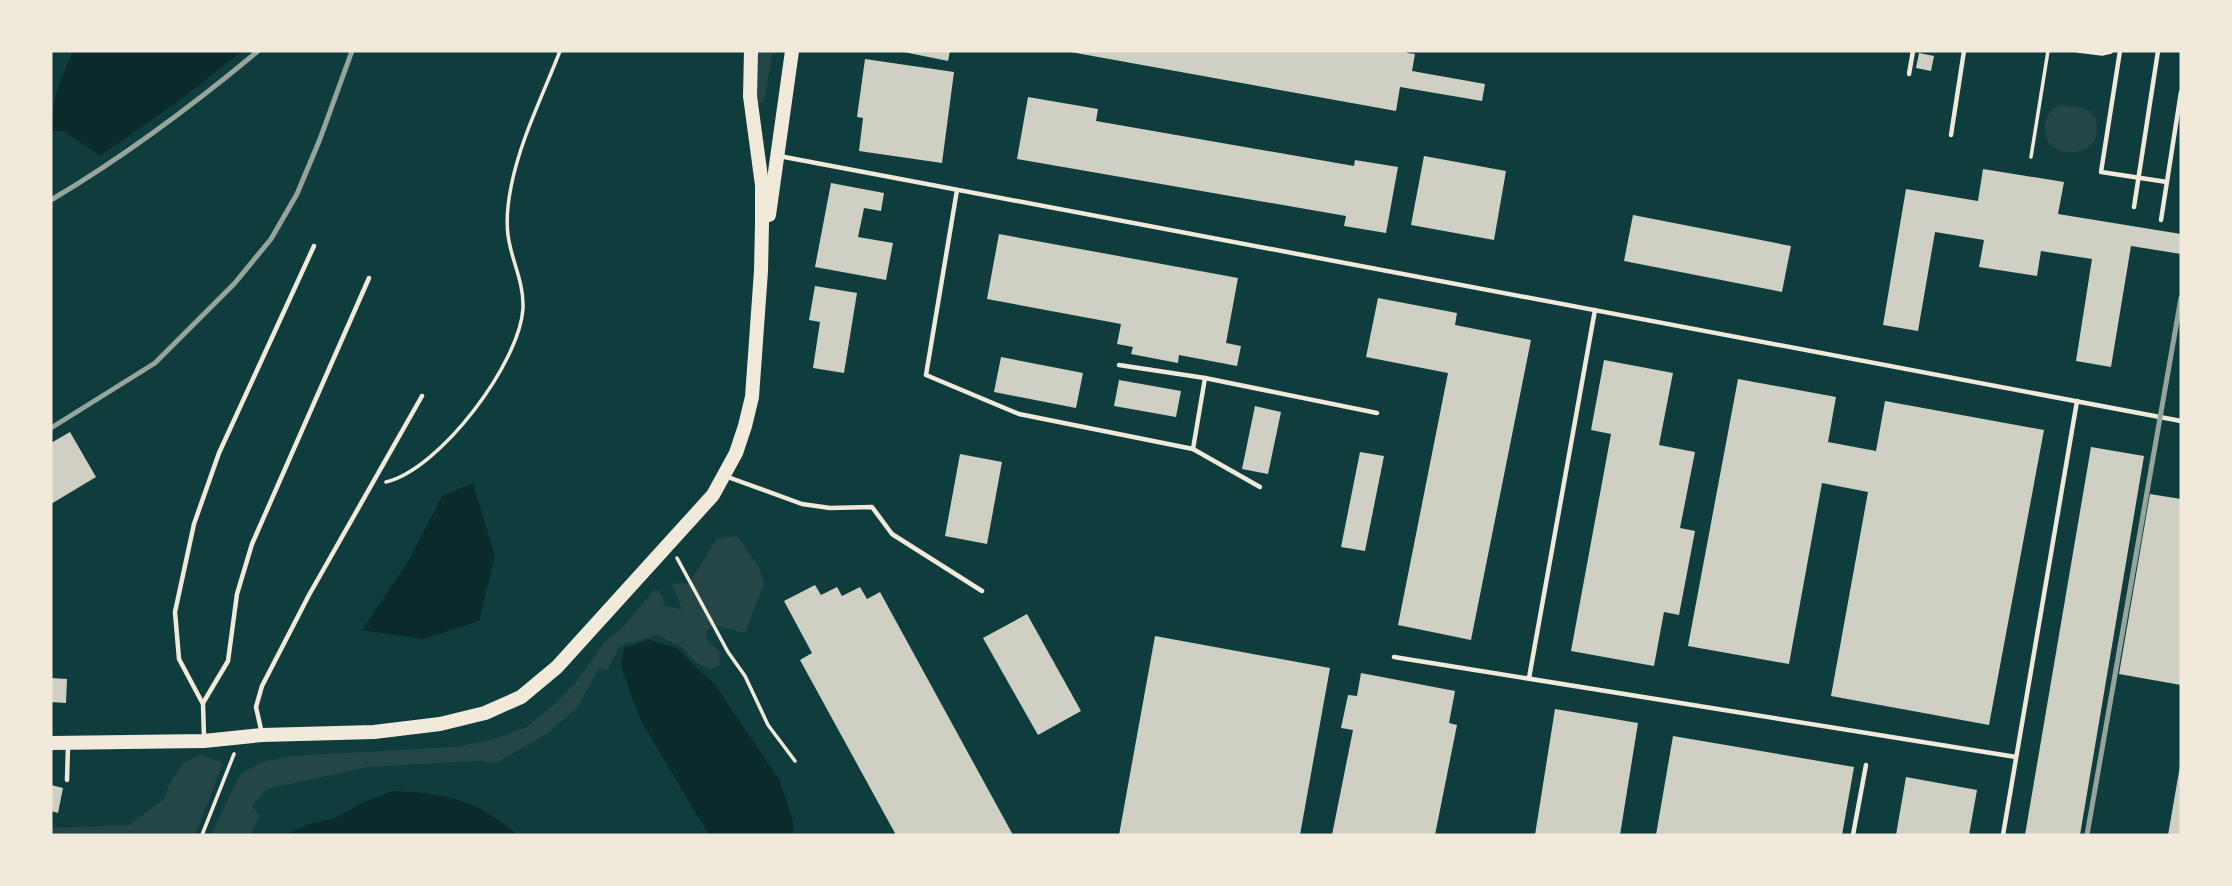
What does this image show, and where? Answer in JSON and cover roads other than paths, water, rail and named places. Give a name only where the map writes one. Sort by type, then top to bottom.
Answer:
[{"type":"main road","points":[[751,51],[751,96],[762,185],[761,271]]},
{"type":"main road","points":[[51,744],[374,732],[440,724],[485,713],[521,697],[557,667],[713,495],[736,453],[751,397],[761,271],[792,51]]},
{"type":"lane","points":[[1909,74],[1913,51]]},
{"type":"lane","points":[[1951,135],[1964,51]]},
{"type":"lane","points":[[2120,51],[2101,172],[2167,182]]},
{"type":"lane","points":[[2134,207],[2158,51]]},
{"type":"lane","points":[[2161,220],[2181,92]]},
{"type":"lane","points":[[778,156],[2181,421]]},
{"type":"lane","points":[[957,190],[926,375],[1019,414],[1193,449],[1260,487]]},
{"type":"lane","points":[[204,740],[203,704],[179,659],[175,612],[194,524],[219,453],[314,246]]},
{"type":"lane","points":[[203,704],[228,661],[237,594],[252,544],[369,278]]},
{"type":"lane","points":[[1529,678],[1595,310]]},
{"type":"lane","points":[[1119,365],[1205,378],[1377,413]]},
{"type":"lane","points":[[1193,449],[1205,378]]},
{"type":"lane","points":[[262,735],[256,707],[262,686],[422,396]]},
{"type":"lane","points":[[2003,835],[2077,401]]},
{"type":"lane","points":[[724,476],[803,504],[830,508],[872,507],[892,534],[982,591]]},
{"type":"lane","points":[[1394,657],[2016,757]]},
{"type":"lane","points":[[66,780],[69,743]]},
{"type":"lane","points":[[1853,835],[1866,765]]},
{"type":"railway","points":[[51,200],[158,130],[258,51]]},
{"type":"railway","points":[[51,428],[155,363],[234,284],[271,239],[297,194],[352,51]]},
{"type":"railway","points":[[2087,835],[2181,298]]}]
